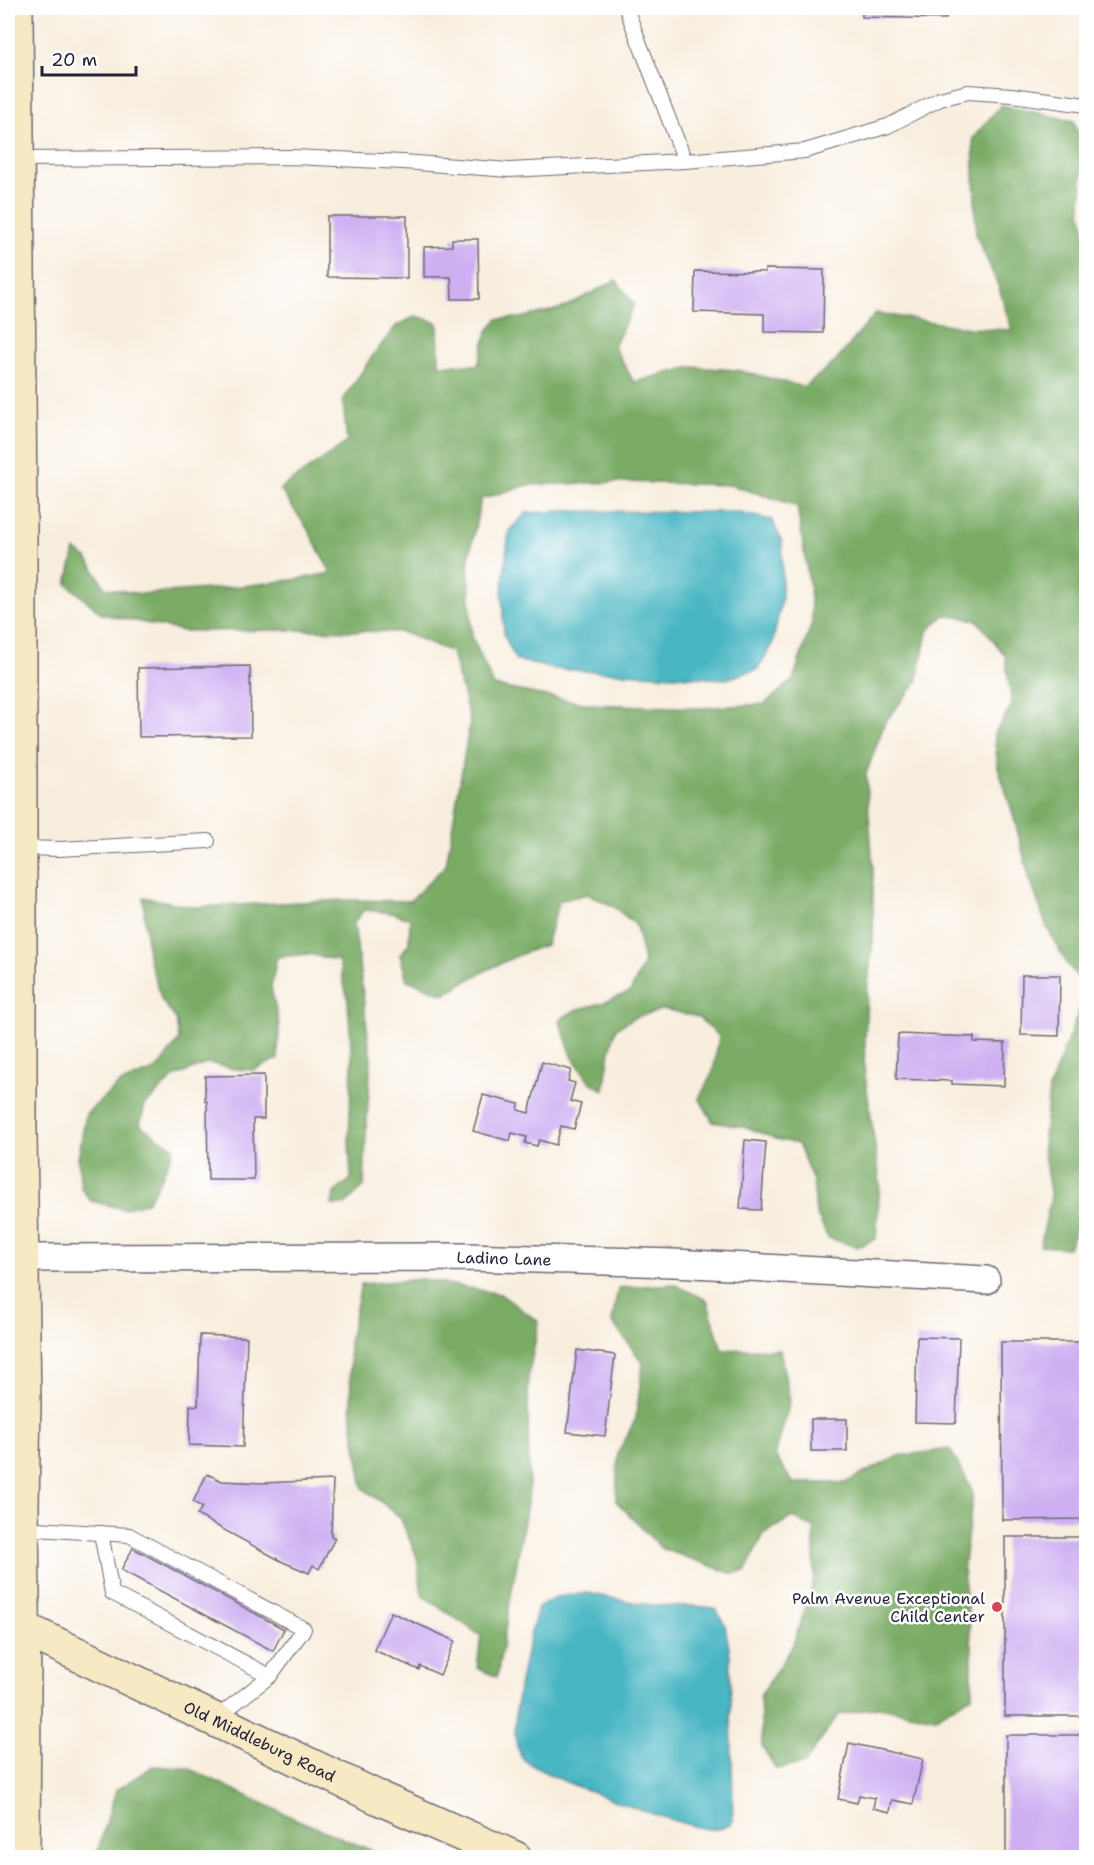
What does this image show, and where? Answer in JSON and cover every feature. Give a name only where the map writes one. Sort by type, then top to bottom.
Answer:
[{"type":"main road","points":[[16,8],[17,159],[13,213],[24,1403],[22,1528],[15,1625],[22,1857]]},
{"type":"main road","name":"Old Middleburg Road","points":[[15,1625],[381,1799],[514,1857]]},
{"type":"street","name":"Ladino Lane","points":[[21,1258],[466,1257],[674,1263],[986,1280]]},
{"type":"lane","points":[[626,8],[685,161]]},
{"type":"lane","points":[[17,159],[293,157],[509,170],[685,161],[805,151],[888,126],[940,99],[968,92],[1012,95],[1086,105]]},
{"type":"lane","points":[[20,848],[60,849],[208,841]]},
{"type":"lane","points":[[22,1528],[129,1535],[304,1629],[270,1676],[213,1720]]},
{"type":"lane","points":[[101,1533],[112,1593],[270,1676]]},
{"type":"green space","points":[[1001,105],[1074,121],[1083,148],[1081,209],[1086,239],[1086,987],[1068,965],[1047,928],[1029,876],[998,767],[994,734],[1012,705],[1005,655],[977,620],[944,615],[927,632],[917,682],[885,722],[866,774],[873,869],[873,941],[867,992],[864,1067],[880,1183],[876,1239],[857,1247],[828,1238],[816,1213],[813,1181],[798,1144],[776,1139],[749,1128],[713,1122],[699,1098],[713,1072],[719,1036],[698,1017],[664,1009],[636,1017],[616,1028],[604,1090],[590,1082],[573,1058],[559,1020],[575,1010],[630,992],[644,963],[636,925],[613,906],[587,894],[559,901],[546,945],[494,966],[444,994],[407,980],[400,955],[409,943],[410,919],[392,913],[364,910],[354,922],[371,1060],[364,1186],[344,1205],[332,1205],[334,1193],[351,1179],[349,1140],[352,1063],[348,1001],[339,961],[309,954],[277,957],[271,987],[279,1024],[278,1059],[254,1070],[235,1069],[208,1063],[174,1077],[145,1105],[140,1125],[174,1148],[161,1179],[147,1202],[124,1209],[91,1201],[81,1188],[78,1158],[86,1114],[119,1084],[157,1069],[179,1040],[176,1019],[162,1001],[148,956],[143,897],[194,907],[345,900],[410,901],[446,865],[470,721],[452,652],[402,632],[183,631],[102,614],[67,584],[75,550],[87,558],[105,588],[141,594],[234,587],[331,573],[307,528],[280,489],[347,442],[343,400],[396,326],[416,316],[438,323],[439,365],[478,365],[487,332],[497,319],[520,318],[563,308],[616,280],[634,304],[614,347],[634,382],[691,367],[737,370],[804,387],[836,361],[876,313],[969,328],[1012,330],[998,285],[976,235],[973,138]],"holes":[[[621,482],[730,485],[797,506],[810,589],[812,622],[793,680],[764,704],[703,708],[588,704],[494,686],[472,636],[468,563],[481,499],[528,485]]]},
{"type":"green space","points":[[1086,992],[1086,1223],[1078,1227],[1068,1248],[1040,1246],[1051,1198],[1043,1148],[1049,1089]]},
{"type":"green space","points":[[422,1279],[500,1294],[539,1322],[528,1378],[529,1492],[497,1677],[477,1668],[481,1636],[422,1595],[417,1557],[400,1517],[363,1488],[352,1421],[349,1342],[361,1284]]},
{"type":"green space","points":[[673,1284],[707,1300],[722,1350],[780,1350],[790,1401],[775,1456],[793,1483],[845,1483],[898,1456],[950,1449],[973,1492],[963,1570],[972,1647],[972,1696],[934,1718],[878,1707],[838,1715],[804,1764],[776,1769],[762,1746],[760,1696],[793,1645],[814,1580],[814,1528],[792,1517],[764,1534],[745,1572],[730,1573],[661,1548],[616,1501],[618,1453],[636,1418],[643,1363],[612,1322],[618,1288]]},
{"type":"green space","points":[[153,1766],[188,1768],[298,1820],[387,1857],[96,1857],[116,1790]]},
{"type":"water","points":[[566,511],[735,512],[772,520],[782,542],[782,597],[773,642],[758,669],[726,679],[555,669],[516,660],[504,635],[502,592],[509,531],[526,513]]},
{"type":"water","points":[[588,1593],[662,1606],[716,1609],[725,1625],[730,1654],[733,1821],[728,1825],[719,1829],[708,1829],[640,1810],[552,1775],[532,1765],[521,1756],[516,1744],[517,1706],[524,1661],[538,1608],[556,1597]]},
{"type":"building","points":[[862,8],[946,8],[946,19],[862,17]]},
{"type":"building","points":[[327,216],[407,216],[407,278],[327,277]]},
{"type":"building","points":[[452,239],[478,239],[479,299],[452,299],[451,277],[424,277],[424,247],[452,246]]},
{"type":"building","points":[[765,269],[824,270],[823,333],[764,332],[764,314],[694,312],[695,271],[765,272]]},
{"type":"building","points":[[250,666],[251,736],[139,737],[138,668]]},
{"type":"building","points":[[1022,975],[1060,975],[1059,1036],[1021,1035]]},
{"type":"building","points":[[898,1034],[974,1037],[974,1042],[1005,1043],[1004,1086],[896,1079]]},
{"type":"building","points":[[542,1062],[571,1070],[568,1081],[575,1083],[570,1101],[581,1104],[574,1129],[561,1126],[556,1145],[539,1140],[537,1146],[525,1143],[527,1137],[512,1133],[510,1141],[473,1131],[483,1095],[519,1104],[518,1110],[529,1113]]},
{"type":"building","points":[[264,1075],[264,1119],[253,1119],[254,1180],[208,1180],[205,1076]]},
{"type":"building","points":[[745,1140],[766,1142],[761,1210],[740,1209]]},
{"type":"building","points":[[200,1335],[247,1337],[243,1447],[189,1445],[190,1405],[198,1406]]},
{"type":"building","points":[[917,1337],[959,1338],[956,1423],[915,1422]]},
{"type":"building","points":[[1001,1342],[1086,1342],[1086,1519],[1002,1520]]},
{"type":"building","points":[[577,1350],[615,1355],[605,1436],[567,1432]]},
{"type":"building","points":[[811,1419],[847,1419],[847,1451],[811,1451]]},
{"type":"building","points":[[207,1474],[222,1481],[262,1483],[333,1480],[331,1536],[335,1538],[319,1569],[313,1565],[309,1573],[283,1562],[197,1515],[202,1507],[193,1502]]},
{"type":"building","points":[[1005,1537],[1086,1537],[1086,1716],[1005,1716]]},
{"type":"building","points":[[133,1548],[284,1629],[273,1651],[121,1570]]},
{"type":"building","points":[[391,1612],[455,1641],[440,1675],[420,1666],[419,1670],[374,1650]]},
{"type":"building","points":[[1006,1735],[1086,1735],[1086,1858],[1006,1858]]},
{"type":"building","points":[[849,1743],[923,1759],[913,1804],[892,1800],[890,1812],[873,1808],[875,1798],[859,1795],[857,1803],[838,1799]]},
{"type":"place","name":"Palm Avenue Exceptional Child Center","points":[[997,1607]]}]
